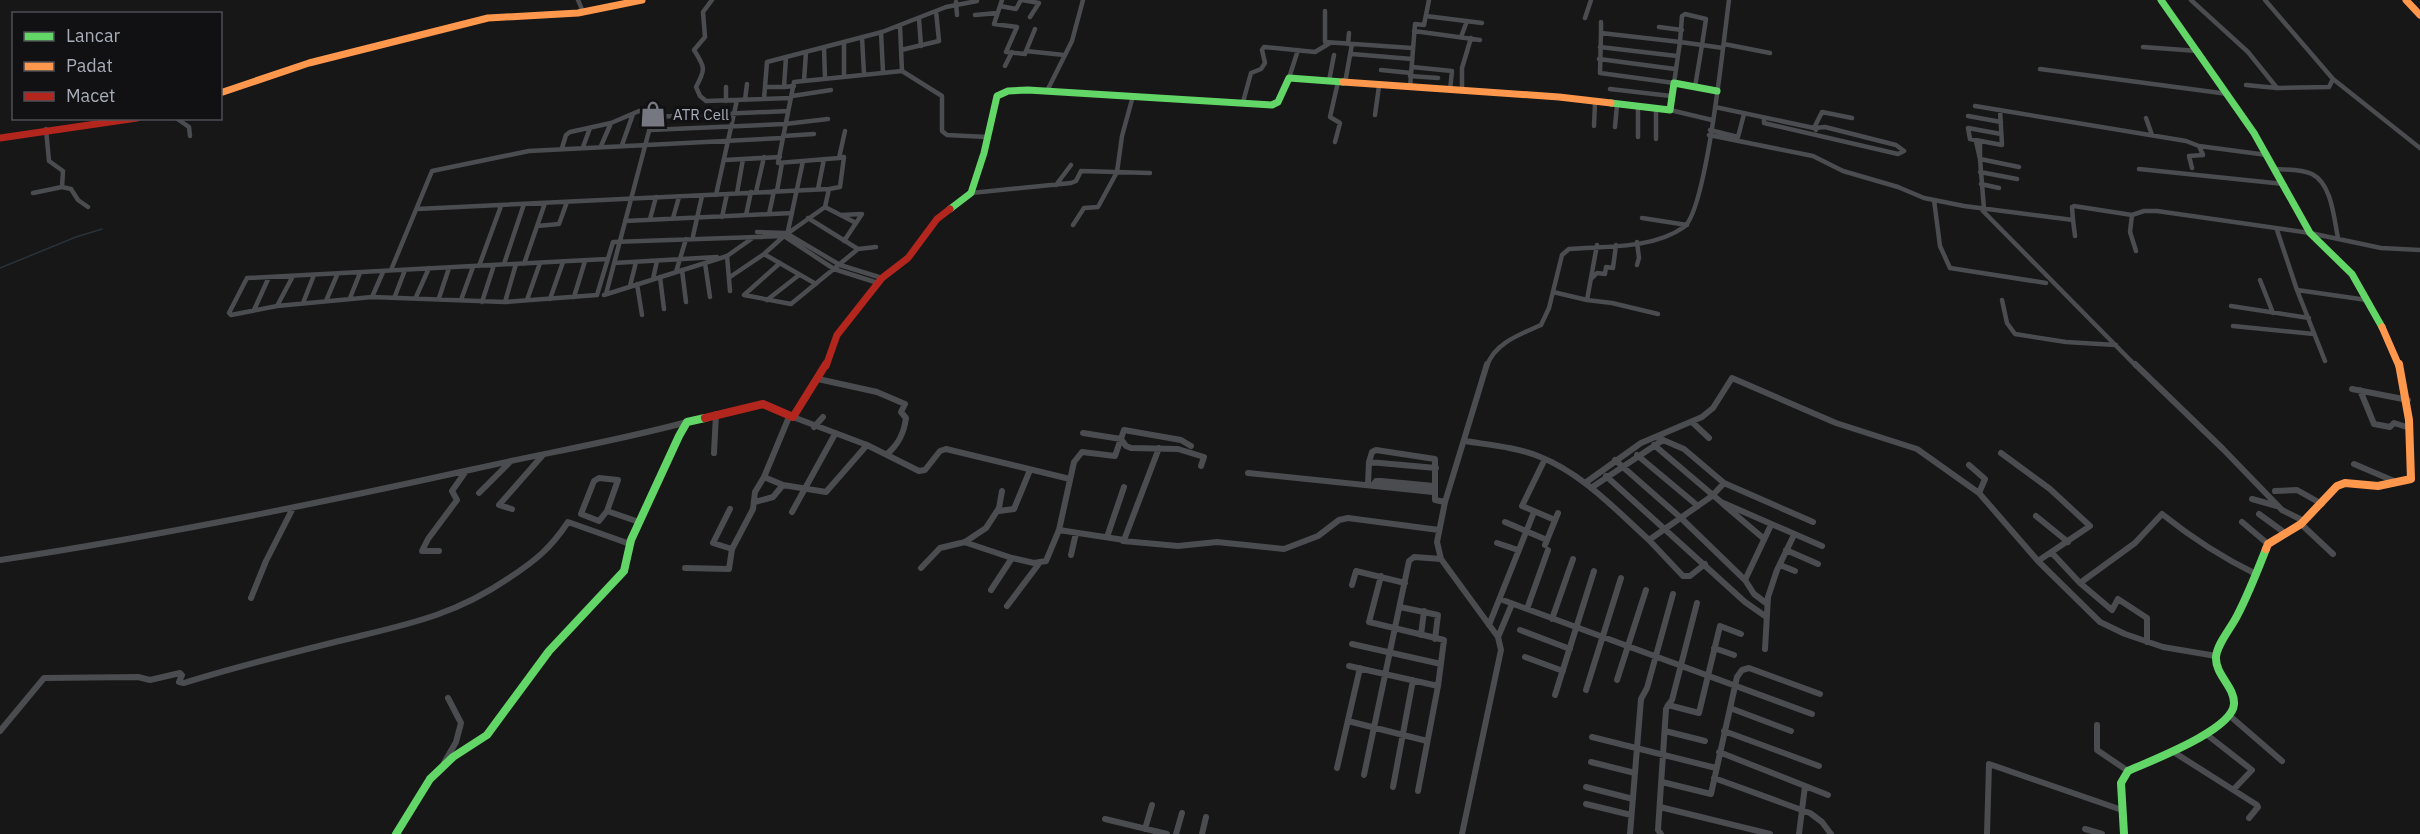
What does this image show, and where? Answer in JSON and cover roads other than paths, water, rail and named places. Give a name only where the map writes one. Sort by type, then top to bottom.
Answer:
[{"type":"street","points":[[579,0],[580,15]]},
{"type":"street","points":[[222,92],[309,63],[488,18],[580,15],[642,0]]},
{"type":"street","points":[[712,0],[703,9],[701,26],[705,37],[694,50],[703,64],[704,72],[696,89],[706,100],[792,97],[831,90]]},
{"type":"street","points":[[1002,0],[994,24],[1017,27],[1006,52],[1025,54],[1035,29]]},
{"type":"street","points":[[1013,16],[1021,0],[1039,3],[1030,17]]},
{"type":"street","points":[[1047,91],[1072,41],[1083,0]]},
{"type":"street","points":[[1410,88],[1415,24],[1424,25],[1429,0]]},
{"type":"street","points":[[1585,18],[1591,0]]},
{"type":"street","points":[[1462,834],[1501,650],[1498,638],[1441,559],[1437,542],[1445,502],[1490,355],[1510,339],[1541,325],[1549,308],[1562,255],[1569,249],[1655,241],[1687,225],[1697,204],[1715,107],[1729,0]]},
{"type":"street","points":[[2124,834],[2121,783],[2128,771],[2206,734],[2230,716],[2234,708],[2233,696],[2218,666],[2216,656],[2241,610],[2268,543],[2302,522],[2337,486],[2345,483],[2378,486],[2411,479],[2408,400],[2406,385],[2394,349],[2352,274],[2310,233],[2267,155],[2228,94],[2161,0]]},
{"type":"street","points":[[2191,0],[2243,44],[2277,88]]},
{"type":"street","points":[[2265,0],[2333,79],[2420,148]]},
{"type":"street","points":[[2406,0],[2420,15]]},
{"type":"street","points":[[764,99],[767,62],[881,33],[956,2],[978,1]]},
{"type":"street","points":[[956,2],[957,15]]},
{"type":"street","points":[[1000,6],[1016,9]]},
{"type":"street","points":[[901,50],[939,41],[936,11]]},
{"type":"street","points":[[1325,11],[1324,41],[1412,48]]},
{"type":"street","points":[[975,15],[997,13]]},
{"type":"street","points":[[1670,110],[1683,15],[1706,18],[1695,87]]},
{"type":"street","points":[[1426,16],[1482,22]]},
{"type":"street","points":[[919,19],[921,46]]},
{"type":"street","points":[[1461,36],[1467,21]]},
{"type":"street","points":[[1601,22],[1600,73],[1717,91]]},
{"type":"street","points":[[900,26],[902,71]]},
{"type":"street","points":[[1659,27],[1682,30]]},
{"type":"street","points":[[1414,31],[1480,40]]},
{"type":"street","points":[[881,33],[883,72]]},
{"type":"street","points":[[1335,142],[1340,123],[1330,117],[1352,54],[1350,33]]},
{"type":"street","points":[[1601,33],[1770,52]]},
{"type":"street","points":[[862,37],[864,74]]},
{"type":"street","points":[[1462,91],[1462,68],[1471,38]]},
{"type":"street","points":[[844,42],[844,76]]},
{"type":"street","points":[[1243,102],[1251,73],[1261,69],[1265,63],[1263,48],[1320,51],[1323,45],[1330,43]]},
{"type":"street","points":[[1600,46],[1677,56]]},
{"type":"street","points":[[824,47],[825,79]]},
{"type":"street","points":[[2143,48],[2198,51]]},
{"type":"street","points":[[685,568],[729,569],[732,549],[755,502],[755,492],[791,417],[830,358],[831,346],[837,334],[880,280],[908,258],[938,219],[970,193],[984,153],[999,94],[1011,90],[1047,91],[1276,104],[1299,50]]},
{"type":"street","points":[[1026,51],[1064,56]]},
{"type":"street","points":[[804,81],[806,52]]},
{"type":"street","points":[[1005,66],[1012,52]]},
{"type":"street","points":[[1352,54],[1412,59]]},
{"type":"street","points":[[1329,81],[1334,55]]},
{"type":"street","points":[[784,87],[786,57]]},
{"type":"street","points":[[1599,59],[1675,69]]},
{"type":"street","points":[[1412,67],[1452,71],[1450,90]]},
{"type":"street","points":[[2040,69],[2228,94]]},
{"type":"street","points":[[1381,70],[1438,78]]},
{"type":"street","points":[[417,210],[840,187],[844,158],[778,163],[794,82],[902,71],[942,96],[942,131],[947,135],[987,137]]},
{"type":"street","points":[[1289,78],[1559,97],[1670,110],[1712,120]]},
{"type":"street","points":[[2246,85],[2277,88],[2330,87],[2333,79]]},
{"type":"street","points":[[745,100],[747,84]]},
{"type":"street","points":[[765,87],[794,86]]},
{"type":"street","points":[[1375,115],[1379,86]]},
{"type":"street","points":[[726,87],[726,101]]},
{"type":"street","points":[[1610,89],[1671,96]]},
{"type":"street","points":[[1074,225],[1084,208],[1098,207],[1117,172],[1122,136],[1133,96]]},
{"type":"street","points":[[700,115],[706,100]]},
{"type":"street","points":[[716,195],[736,100]]},
{"type":"street","points":[[1594,126],[1595,103]]},
{"type":"street","points":[[1615,127],[1617,105]]},
{"type":"street","points":[[1975,106],[2186,141],[2199,146],[2267,155]]},
{"type":"street","points":[[1715,107],[1814,128],[1825,127],[1896,144],[1904,151],[1898,154],[1764,123],[1764,118]]},
{"type":"street","points":[[1638,108],[1638,137]]},
{"type":"street","points":[[1656,110],[1656,139]]},
{"type":"street","points":[[2000,110],[2002,145],[1970,140],[1968,128],[2001,134]]},
{"type":"street","points":[[562,148],[568,133],[611,123],[639,111],[653,112],[606,294]]},
{"type":"street","points":[[653,117],[788,111]]},
{"type":"street","points":[[1814,128],[1822,112],[1852,118]]},
{"type":"street","points":[[622,146],[633,114]]},
{"type":"street","points":[[1710,132],[1738,137],[1744,114]]},
{"type":"street","points":[[1968,116],[2001,122]]},
{"type":"street","points":[[2146,118],[2152,135]]},
{"type":"street","points":[[650,130],[785,124],[828,119]]},
{"type":"street","points":[[0,138],[24,130],[100,127],[129,120]]},
{"type":"street","points":[[179,120],[189,127],[190,136]]},
{"type":"street","points":[[601,146],[611,123]]},
{"type":"street","points":[[583,147],[590,128]]},
{"type":"street","points":[[1814,128],[1822,135]]},
{"type":"street","points":[[46,129],[49,160],[63,171],[62,187]]},
{"type":"street","points":[[839,158],[845,131]]},
{"type":"street","points":[[1710,132],[1813,156],[1843,171],[1934,200],[1982,209],[2073,220]]},
{"type":"street","points":[[391,270],[432,171],[529,151],[727,142],[814,134]]},
{"type":"street","points":[[1978,141],[1982,209],[2278,507],[2302,522],[2333,554]]},
{"type":"street","points":[[2192,168],[2189,156],[2203,155],[2199,146]]},
{"type":"street","points":[[725,160],[780,157]]},
{"type":"street","points":[[746,215],[764,158]]},
{"type":"street","points":[[737,193],[743,159]]},
{"type":"street","points":[[819,189],[824,159]]},
{"type":"street","points":[[1980,159],[2019,167]]},
{"type":"street","points":[[786,233],[803,161]]},
{"type":"street","points":[[769,214],[782,163]]},
{"type":"street","points":[[1056,185],[1071,165]]},
{"type":"street","points":[[2139,169],[2284,184]]},
{"type":"street","points":[[2275,169],[2307,173],[2318,177],[2328,195],[2338,238]]},
{"type":"street","points":[[970,193],[1074,183],[1081,171],[1150,172]]},
{"type":"street","points":[[1980,172],[2017,179]]},
{"type":"street","points":[[1981,184],[1999,188]]},
{"type":"street","points":[[33,193],[62,187],[71,189],[78,200],[88,207]]},
{"type":"street","points":[[729,277],[764,254],[786,233],[825,207],[829,189]]},
{"type":"street","points":[[722,217],[727,194]]},
{"type":"street","points":[[693,236],[702,196]]},
{"type":"street","points":[[650,219],[656,197]]},
{"type":"street","points":[[674,219],[679,197]]},
{"type":"street","points":[[1934,200],[1945,263],[1950,268],[2046,283]]},
{"type":"street","points":[[537,226],[559,224],[567,202]]},
{"type":"street","points":[[524,264],[545,203]]},
{"type":"street","points":[[504,264],[524,204]]},
{"type":"street","points":[[479,266],[501,206]]},
{"type":"street","points":[[2075,236],[2072,207],[2074,206],[2132,215],[2144,211],[2157,212],[2310,233],[2381,248],[2420,250]]},
{"type":"street","points":[[825,207],[856,223]]},
{"type":"street","points":[[624,221],[792,213]]},
{"type":"street","points":[[841,215],[861,213],[844,241]]},
{"type":"street","points":[[2132,215],[2130,232],[2136,251]]},
{"type":"street","points":[[808,218],[858,249]]},
{"type":"street","points":[[1642,218],[1687,225]]},
{"type":"street","points":[[2277,230],[2297,290],[2325,361]]},
{"type":"street","points":[[597,295],[612,243],[620,240],[693,236],[786,233],[840,265],[880,280]]},
{"type":"street","points":[[620,240],[786,233],[834,269],[880,280]]},
{"type":"street","points":[[607,259],[247,278],[229,313],[231,315],[277,306],[350,298],[395,296],[505,302],[606,294],[723,257],[755,236]]},
{"type":"street","points":[[686,238],[679,259],[679,271],[686,302]]},
{"type":"street","points":[[1637,242],[1639,258],[1637,266]]},
{"type":"street","points":[[1587,300],[1597,245]]},
{"type":"street","points":[[1590,279],[1595,278],[1597,273],[1605,274],[1606,267],[1613,268],[1616,245]]},
{"type":"street","points":[[780,263],[744,295],[791,304],[858,249],[876,247]]},
{"type":"street","points":[[764,254],[816,284]]},
{"type":"street","points":[[614,263],[723,257]]},
{"type":"street","points":[[723,257],[729,277],[730,291]]},
{"type":"street","points":[[574,297],[585,261]]},
{"type":"street","points":[[653,279],[657,261]]},
{"type":"street","points":[[550,298],[563,262]]},
{"type":"street","points":[[630,286],[636,262]]},
{"type":"street","points":[[527,300],[540,263]]},
{"type":"street","points":[[705,263],[710,297]]},
{"type":"street","points":[[505,302],[516,264]]},
{"type":"street","points":[[482,302],[494,266]]},
{"type":"street","points":[[461,300],[473,267]]},
{"type":"street","points":[[416,297],[429,268]]},
{"type":"street","points":[[439,298],[449,268]]},
{"type":"street","points":[[395,296],[405,270]]},
{"type":"street","points":[[372,297],[382,272]]},
{"type":"street","points":[[350,298],[360,273]]},
{"type":"street","points":[[326,301],[337,274]]},
{"type":"street","points":[[303,303],[314,275]]},
{"type":"street","points":[[766,300],[799,275]]},
{"type":"street","points":[[277,306],[293,276]]},
{"type":"street","points":[[254,310],[269,277]]},
{"type":"street","points":[[660,277],[664,309]]},
{"type":"street","points":[[2260,280],[2273,313]]},
{"type":"street","points":[[638,284],[642,315]]},
{"type":"street","points":[[2297,290],[2367,300]]},
{"type":"street","points":[[1553,292],[1658,314]]},
{"type":"street","points":[[2002,300],[2006,320],[2011,332],[2015,334],[2066,342],[2116,345]]},
{"type":"street","points":[[2231,306],[2309,318]]},
{"type":"street","points":[[2234,326],[2314,334]]},
{"type":"street","points":[[1588,486],[1615,460],[1654,436],[1692,422],[1709,411],[1732,378],[1836,423],[1917,448],[1979,493],[2038,561],[2100,622],[2163,647],[2216,656]]},
{"type":"street","points":[[818,379],[887,395],[905,404],[901,412],[906,418],[903,436],[897,446],[887,454]]},
{"type":"street","points":[[2352,389],[2408,400]]},
{"type":"street","points":[[2360,390],[2374,424],[2390,427],[2394,423],[2410,428]]},
{"type":"street","points":[[0,560],[192,530],[466,471],[629,439],[716,414],[763,404],[814,427],[867,445],[921,471],[925,470],[940,451],[946,449],[1070,479]]},
{"type":"street","points":[[714,453],[716,414]]},
{"type":"street","points":[[814,427],[823,417]]},
{"type":"street","points":[[396,834],[428,782],[444,765],[487,735],[549,651],[620,577],[627,566],[627,552],[639,522],[687,422]]},
{"type":"street","points":[[1692,422],[1709,438]]},
{"type":"street","points":[[1007,606],[1038,565],[1046,562],[1051,556],[1078,454],[1086,451],[1115,456],[1124,430],[1181,440],[1191,446]]},
{"type":"street","points":[[1083,432],[1121,438],[1126,446],[1131,448],[1159,448],[1203,456],[1201,466]]},
{"type":"street","points":[[792,512],[835,434]]},
{"type":"street","points":[[1654,436],[1684,449],[1724,483],[1813,522]]},
{"type":"street","points":[[1588,486],[1663,440]]},
{"type":"street","points":[[1465,441],[1534,455],[1562,468],[1588,486],[1649,540],[1683,576],[1690,576],[1705,564]]},
{"type":"street","points":[[764,477],[783,485],[826,492],[867,445]]},
{"type":"street","points":[[1654,445],[1763,538]]},
{"type":"street","points":[[1123,541],[1159,448]]},
{"type":"street","points":[[1371,484],[1369,462],[1372,452],[1376,450],[1429,457],[1435,459],[1433,489],[1437,502],[1445,502]]},
{"type":"street","points":[[2001,453],[2050,489],[2091,526],[2038,561]]},
{"type":"street","points":[[1637,455],[1698,506]]},
{"type":"street","points":[[512,509],[499,505],[542,456]]},
{"type":"street","points":[[1615,460],[1681,518],[1745,580],[1754,594],[1766,603]]},
{"type":"street","points":[[479,493],[511,462]]},
{"type":"street","points":[[1369,462],[1436,468]]},
{"type":"street","points":[[1543,463],[1522,505],[1555,520]]},
{"type":"street","points":[[2354,464],[2400,483]]},
{"type":"street","points":[[1969,465],[1985,480],[1979,493]]},
{"type":"street","points":[[999,511],[1014,509],[1030,470]]},
{"type":"street","points":[[440,551],[422,551],[428,539],[457,500],[452,491],[466,471]]},
{"type":"street","points":[[1248,473],[1371,484],[1381,481],[1433,489]]},
{"type":"street","points":[[1606,476],[1745,602],[1765,616]]},
{"type":"street","points":[[598,478],[618,480],[607,512],[599,520],[581,513],[594,481],[598,478]]},
{"type":"street","points":[[1649,540],[1712,496],[1724,483]]},
{"type":"street","points":[[755,502],[773,497],[783,485]]},
{"type":"street","points":[[1107,537],[1124,487]]},
{"type":"street","points":[[2275,491],[2297,490],[2322,504]]},
{"type":"street","points":[[921,568],[938,550],[948,545],[964,542],[990,526],[999,511],[1002,491]]},
{"type":"street","points":[[2252,499],[2278,507]]},
{"type":"street","points":[[1721,502],[1822,546]]},
{"type":"street","points":[[251,598],[266,561],[293,508]]},
{"type":"street","points":[[730,509],[713,543],[732,549]]},
{"type":"street","points":[[607,512],[639,522]]},
{"type":"street","points":[[1489,625],[1534,512]]},
{"type":"street","points":[[1527,609],[1558,513]]},
{"type":"street","points":[[2080,583],[2135,543],[2162,514],[2196,541],[2223,558],[2256,574]]},
{"type":"street","points":[[2259,514],[2285,533]]},
{"type":"street","points":[[2036,516],[2068,542]]},
{"type":"street","points":[[1059,530],[1123,541],[1178,546],[1217,542],[1284,549],[1318,536],[1339,520],[1347,518],[1439,530]]},
{"type":"street","points":[[0,731],[44,678],[130,677],[150,680],[180,673],[182,675],[179,682],[184,682],[447,612],[483,596],[532,563],[556,540],[568,522],[630,544]]},
{"type":"street","points":[[1505,522],[1526,531],[1547,545]]},
{"type":"street","points":[[2241,522],[2268,543]]},
{"type":"street","points":[[1745,580],[1771,525]]},
{"type":"street","points":[[1071,555],[1076,533]]},
{"type":"street","points":[[1765,649],[1766,603],[1794,535]]},
{"type":"street","points":[[964,542],[1038,565]]},
{"type":"street","points":[[1497,543],[1518,550]]},
{"type":"street","points":[[1786,550],[1818,564]]},
{"type":"street","points":[[2052,553],[2080,583],[2112,610],[2118,599],[2147,618],[2147,642]]},
{"type":"street","points":[[1364,775],[1410,559],[1414,557],[1441,559]]},
{"type":"street","points":[[992,590],[1012,558]]},
{"type":"street","points":[[1552,619],[1573,559]]},
{"type":"street","points":[[1780,566],[1795,571]]},
{"type":"street","points":[[1352,585],[1356,571],[1405,583]]},
{"type":"street","points":[[1555,695],[1594,572]]},
{"type":"street","points":[[1381,576],[1369,622],[1444,640],[1445,644],[1418,791]]},
{"type":"street","points":[[1586,690],[1621,578]]},
{"type":"street","points":[[1617,680],[1646,590]]},
{"type":"street","points":[[1630,834],[1641,699],[1647,688],[1673,594]]},
{"type":"street","points":[[1500,599],[1812,714]]},
{"type":"street","points":[[1662,834],[1658,830],[1666,709],[1672,700],[1697,603]]},
{"type":"street","points":[[1498,638],[1512,604]]},
{"type":"street","points":[[1400,607],[1438,615],[1435,639]]},
{"type":"street","points":[[1421,635],[1424,611]]},
{"type":"street","points":[[1699,713],[1720,622],[1741,634]]},
{"type":"street","points":[[1520,630],[1570,649]]},
{"type":"street","points":[[1352,644],[1441,664]]},
{"type":"street","points":[[1714,648],[1734,655]]},
{"type":"street","points":[[1525,657],[1563,671]]},
{"type":"street","points":[[1349,666],[1437,686]]},
{"type":"street","points":[[1337,768],[1360,668]]},
{"type":"street","points":[[1662,782],[1711,794],[1739,670],[1749,668],[1820,694]]},
{"type":"street","points":[[1393,787],[1413,680]]},
{"type":"street","points":[[444,765],[456,742],[461,723],[448,698]]},
{"type":"street","points":[[1668,705],[1707,716]]},
{"type":"street","points":[[1730,708],[1791,731]]},
{"type":"street","points":[[2230,716],[2282,760]]},
{"type":"street","points":[[1348,721],[1427,741]]},
{"type":"street","points":[[2097,725],[2097,750],[2128,771]]},
{"type":"street","points":[[1724,730],[1819,766]]},
{"type":"street","points":[[1665,731],[1705,741]]},
{"type":"street","points":[[2206,734],[2252,770],[2234,789]]},
{"type":"street","points":[[1592,737],[1716,768]]},
{"type":"street","points":[[2172,751],[2258,806],[2249,818]]},
{"type":"street","points":[[1719,752],[1828,795]]},
{"type":"street","points":[[1591,762],[1635,773]]},
{"type":"street","points":[[1987,834],[1989,764],[2122,810]]},
{"type":"street","points":[[1714,778],[1817,817],[1831,834]]},
{"type":"street","points":[[1799,834],[1804,786]]},
{"type":"street","points":[[1586,787],[1633,799]]},
{"type":"street","points":[[1586,804],[1631,815]]},
{"type":"street","points":[[1145,828],[1152,805]]},
{"type":"street","points":[[1660,807],[1770,834]]},
{"type":"street","points":[[1176,834],[1182,813]]},
{"type":"street","points":[[1202,834],[1206,817]]},
{"type":"street","points":[[1105,819],[1167,834]]},
{"type":"street","points":[[2085,829],[2102,834]]},
{"type":"waterway","points":[[0,268],[76,237],[102,229]]},
{"type":"place","name":"ATR Cell","points":[[653,114]]}]
